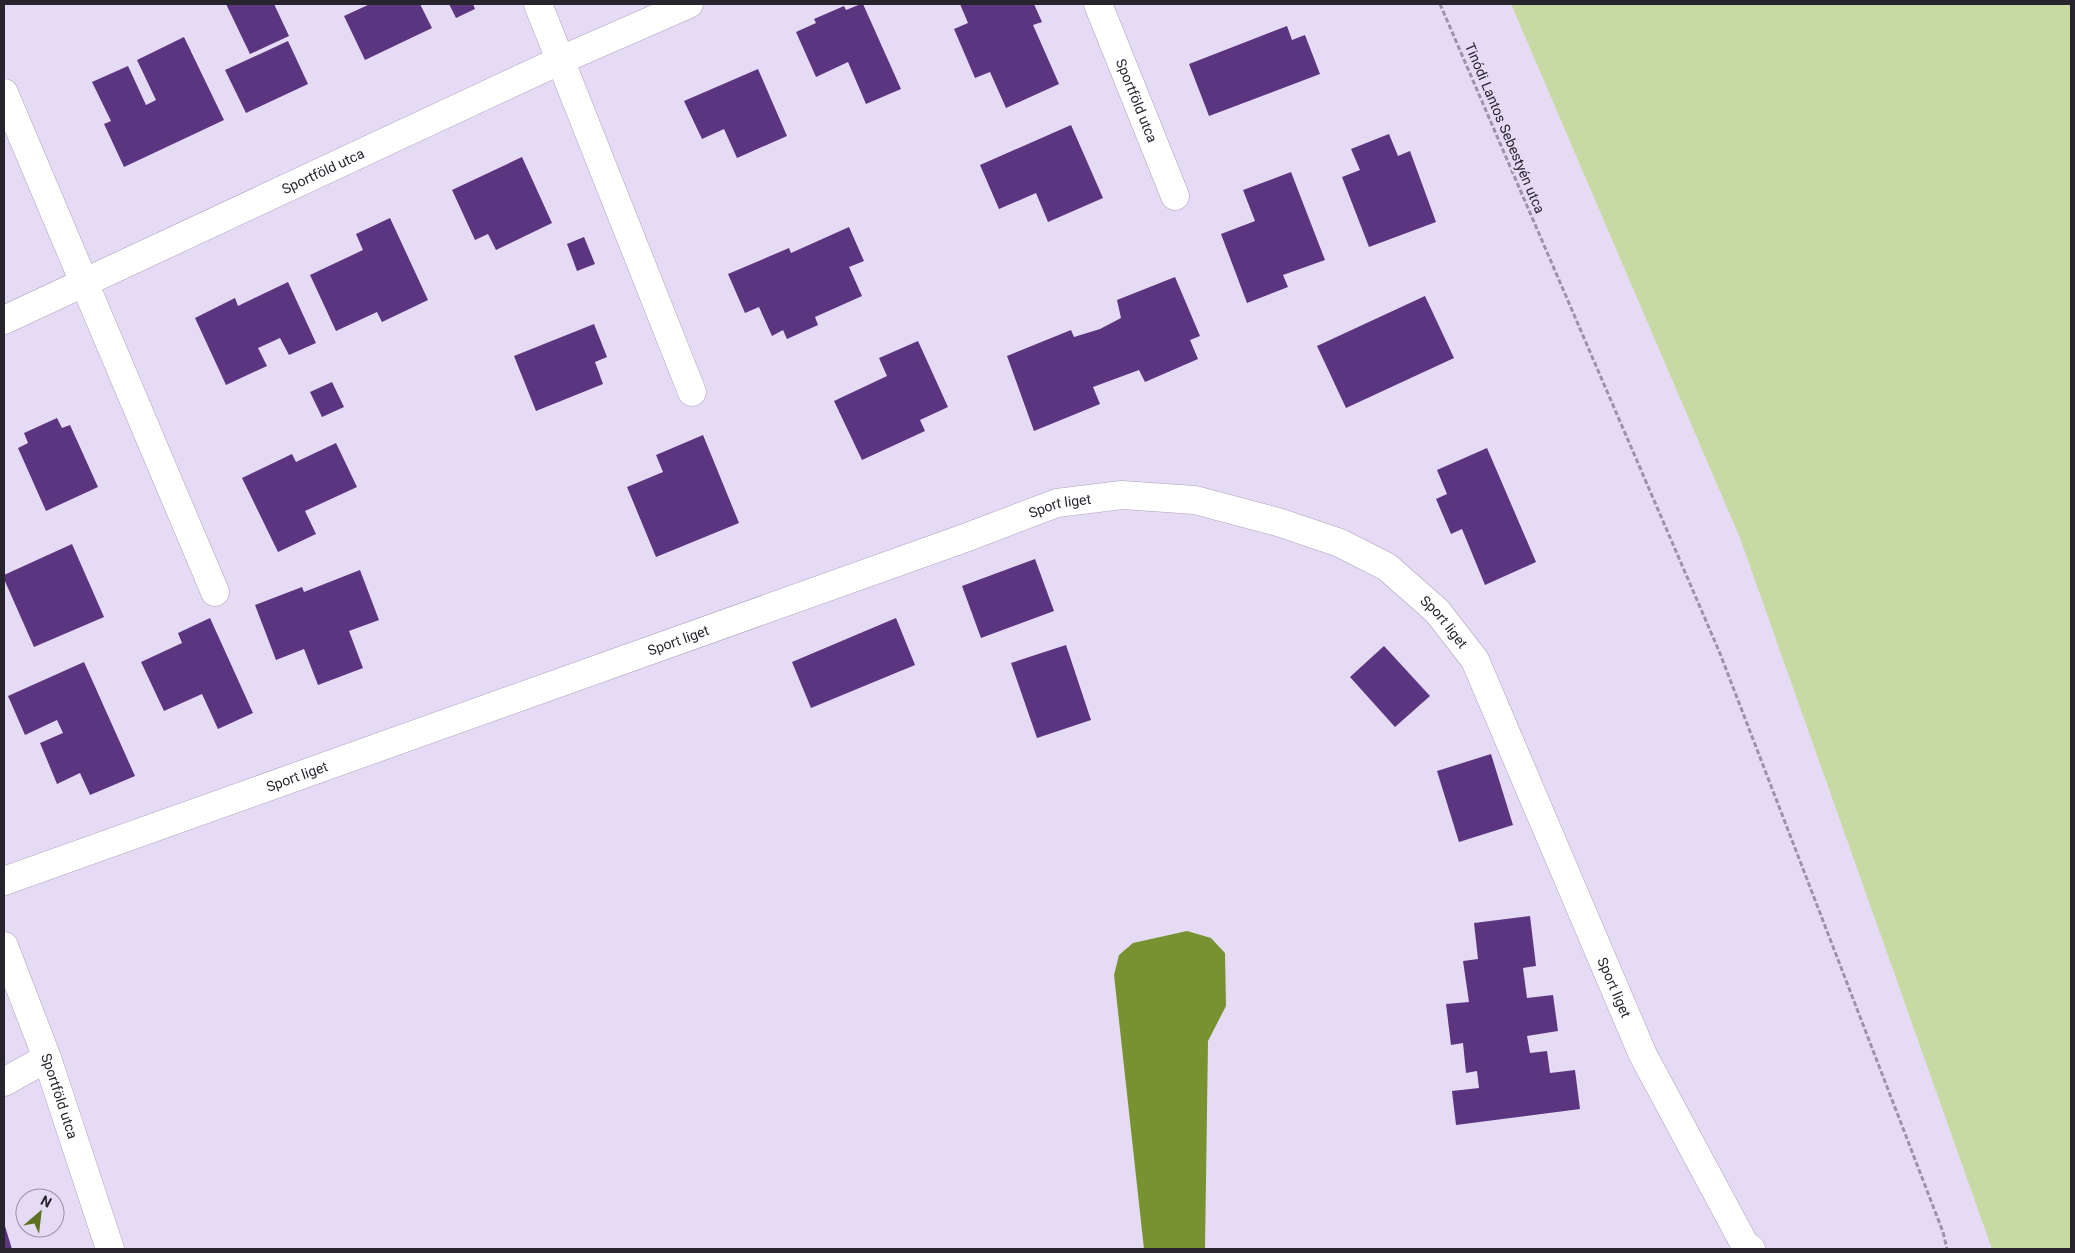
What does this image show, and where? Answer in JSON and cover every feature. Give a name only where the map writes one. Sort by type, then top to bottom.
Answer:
[{"type":"street","points":[[538,4],[692,392]]},
{"type":"street","name":"Sportföld utca","points":[[4,320],[561,60],[689,4]]},
{"type":"street","name":"Sportföld utca","points":[[1098,4],[1175,196]]},
{"type":"street","points":[[4,93],[215,592]]},
{"type":"street","name":"Sport liget","points":[[4,881],[965,538],[1057,503],[1122,495],[1195,500],[1278,522],[1340,543],[1387,567],[1437,611],[1475,660],[1643,1055],[1745,1245],[1751,1249]]},
{"type":"street","name":"Sportföld utca","points":[[4,946],[46,1058],[110,1249]]},
{"type":"street","points":[[4,1082],[46,1058]]},
{"type":"path","name":"Tinódi Lantos Sebestyén utca","points":[[1440,4],[1719,651],[1943,1232],[1947,1249]]},
{"type":"shaded area","points":[[1511,4],[2071,4],[2071,1249],[1992,1249],[1740,538]]},
{"type":"shaded area","points":[[1187,931],[1211,938],[1225,953],[1226,1006],[1208,1041],[1205,1249],[1144,1249],[1114,975],[1119,955],[1133,943]]},
{"type":"building","points":[[226,4],[274,4],[289,36],[250,54]]},
{"type":"building","points":[[370,4],[420,4],[432,28],[365,60],[344,16]]},
{"type":"building","points":[[449,4],[473,4],[475,9],[456,18]]},
{"type":"building","points":[[863,4],[901,89],[866,104],[848,62],[816,77],[796,32],[816,23],[814,19],[844,6],[846,10]]},
{"type":"building","points":[[960,4],[1034,4],[1042,22],[1033,25],[1059,84],[1006,108],[990,72],[975,78],[954,29],[968,23]]},
{"type":"building","points":[[1287,26],[1292,40],[1305,35],[1320,74],[1209,116],[1189,64]]},
{"type":"building","points":[[184,37],[224,120],[124,167],[104,124],[111,121],[92,82],[128,66],[146,105],[156,100],[137,60]]},
{"type":"building","points":[[288,41],[308,84],[246,113],[225,70]]},
{"type":"building","points":[[758,69],[787,136],[737,158],[724,129],[702,139],[684,101]]},
{"type":"building","points":[[1071,125],[1103,198],[1048,222],[1036,193],[999,209],[980,165]]},
{"type":"building","points":[[1389,134],[1398,156],[1410,151],[1436,222],[1369,247],[1342,177],[1360,170],[1351,149]]},
{"type":"building","points":[[522,157],[552,223],[496,250],[488,234],[475,240],[452,190]]},
{"type":"building","points":[[1291,172],[1325,260],[1283,275],[1288,287],[1247,303],[1221,234],[1255,221],[1243,190]]},
{"type":"building","points":[[390,218],[428,300],[382,322],[377,312],[336,331],[310,275],[363,250],[356,234]]},
{"type":"building","points":[[849,227],[864,261],[849,267],[862,296],[815,317],[818,325],[787,339],[783,330],[772,336],[759,307],[745,313],[728,274],[789,248],[791,253]]},
{"type":"building","points":[[584,237],[595,264],[577,271],[567,244]]},
{"type":"building","points":[[1175,277],[1200,336],[1190,340],[1198,359],[1145,382],[1139,370],[1093,387],[1100,404],[1034,431],[1007,356],[1071,330],[1074,337],[1100,329],[1121,318],[1117,300]]},
{"type":"building","points":[[288,282],[316,343],[289,355],[280,338],[258,348],[267,366],[226,385],[195,318],[235,298],[238,306]]},
{"type":"building","points":[[1425,296],[1454,358],[1346,408],[1317,346]]},
{"type":"building","points":[[594,324],[607,357],[595,362],[603,384],[536,411],[514,356]]},
{"type":"building","points":[[918,341],[948,407],[920,420],[925,431],[862,460],[834,401],[887,376],[879,358]]},
{"type":"building","points":[[332,382],[344,407],[322,417],[310,392]]},
{"type":"building","points":[[57,418],[62,428],[70,425],[98,487],[46,511],[18,448],[28,443],[24,433]]},
{"type":"building","points":[[703,435],[739,523],[656,557],[627,487],[663,472],[656,455]]},
{"type":"building","points":[[336,443],[357,487],[305,511],[316,534],[278,552],[242,478],[292,454],[296,462]]},
{"type":"building","points":[[1487,448],[1536,562],[1485,585],[1462,529],[1451,534],[1436,499],[1447,494],[1437,470]]},
{"type":"building","points":[[72,544],[104,617],[34,647],[4,579],[4,575]]},
{"type":"building","points":[[1035,559],[1054,611],[981,638],[962,586]]},
{"type":"building","points":[[360,570],[379,620],[349,631],[363,668],[318,685],[304,649],[276,660],[255,605],[302,587],[304,592]]},
{"type":"building","points":[[210,618],[253,713],[218,729],[202,694],[164,711],[141,662],[182,643],[178,633]]},
{"type":"building","points":[[896,618],[915,665],[811,708],[792,662]]},
{"type":"building","points":[[1066,645],[1091,720],[1037,738],[1011,663]]},
{"type":"building","points":[[1384,646],[1430,696],[1395,727],[1350,677]]},
{"type":"building","points":[[84,662],[135,776],[90,795],[80,773],[57,784],[40,743],[63,733],[57,720],[25,735],[8,696]]},
{"type":"building","points":[[1491,754],[1513,825],[1459,842],[1437,771]]},
{"type":"building","points":[[1530,916],[1536,966],[1523,968],[1527,998],[1553,995],[1558,1031],[1527,1036],[1530,1053],[1547,1051],[1550,1073],[1575,1070],[1580,1109],[1456,1125],[1452,1091],[1479,1088],[1477,1071],[1466,1073],[1463,1043],[1451,1045],[1446,1004],[1469,1002],[1463,961],[1478,959],[1474,923]]},
{"type":"building","points":[[4,1223],[12,1249],[4,1249]]}]
